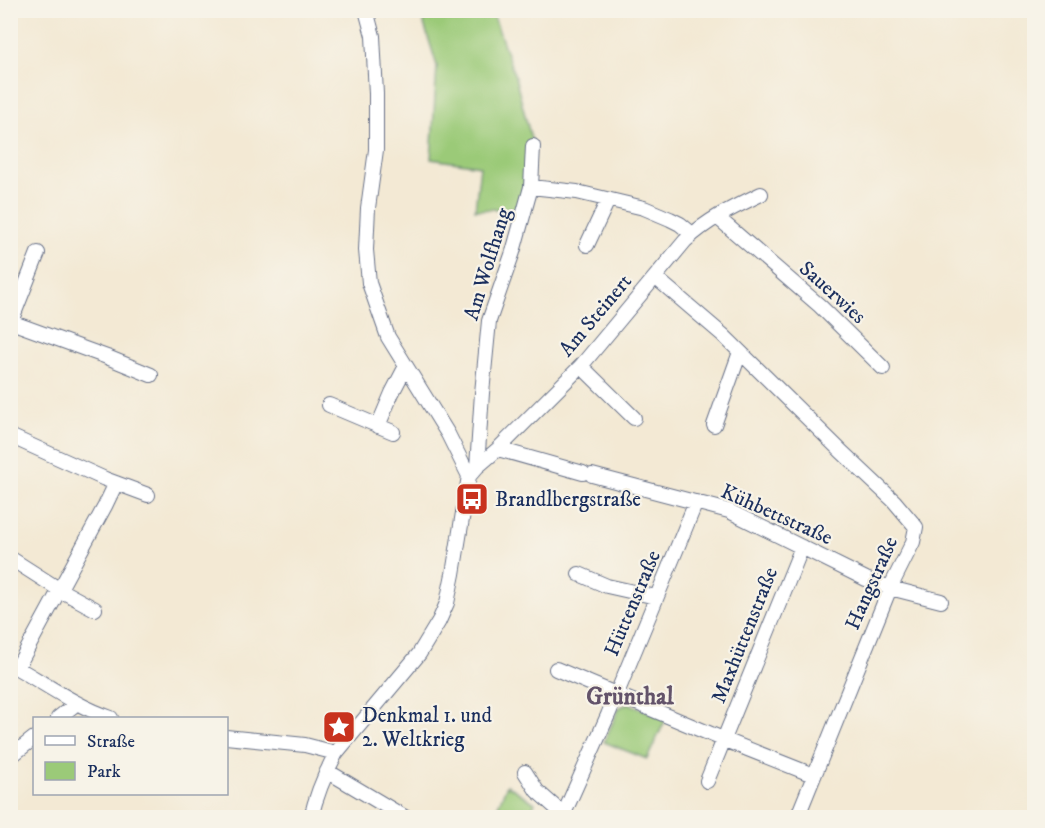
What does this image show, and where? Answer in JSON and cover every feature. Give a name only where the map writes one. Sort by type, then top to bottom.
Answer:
[{"type":"street","points":[[311,818],[327,771],[336,753],[419,654],[439,621],[447,603],[473,471],[388,337],[369,283],[366,250],[368,208],[376,150],[376,94],[373,36],[366,10]]},
{"type":"street","name":"Am Wolfhang","points":[[473,471],[489,321],[513,252],[531,187],[533,146]]},
{"type":"street","points":[[531,187],[577,192],[658,213],[692,234]]},
{"type":"street","name":"Am Steinert","points":[[473,471],[498,450],[581,366],[692,234],[717,217],[761,194]]},
{"type":"street","points":[[587,245],[608,200]]},
{"type":"street","name":"Sauerwies","points":[[717,217],[820,306],[883,368]]},
{"type":"street","points":[[38,253],[11,323],[151,375]]},
{"type":"street","name":"Hangstraße","points":[[655,277],[723,335],[894,501],[916,527],[913,542],[890,588],[797,818]]},
{"type":"street","points":[[714,425],[740,352]]},
{"type":"street","points":[[378,426],[406,366]]},
{"type":"street","points":[[581,366],[634,418]]},
{"type":"street","points":[[329,405],[393,432]]},
{"type":"street","points":[[10,436],[148,495]]},
{"type":"street","name":"Kühbettstraße","points":[[498,450],[729,512],[867,579],[890,588],[941,601]]},
{"type":"street","points":[[108,717],[76,703],[14,666],[60,590],[116,483]]},
{"type":"street","name":"Hüttenstraße","points":[[562,816],[616,695],[696,502]]},
{"type":"street","name":"Maxhüttenstraße","points":[[707,781],[802,546]]},
{"type":"street","points":[[10,558],[60,590],[96,609]]},
{"type":"street","points":[[579,574],[607,586],[656,597]]},
{"type":"street","points":[[556,669],[725,740],[813,774]]},
{"type":"street","points":[[59,717],[76,703]]},
{"type":"street","points":[[228,737],[305,745],[336,753]]},
{"type":"street","points":[[10,757],[33,739]]},
{"type":"street","points":[[327,771],[406,818]]},
{"type":"street","points":[[525,772],[537,791],[562,816]]},
{"type":"green space","points":[[420,11],[492,11],[515,77],[533,146],[522,208],[475,210],[480,166],[431,159],[437,66]]},
{"type":"green space","points":[[628,703],[666,719],[647,759],[604,742],[619,708]]},
{"type":"green space","points":[[507,785],[535,803],[528,817],[494,815]]},
{"type":"place","name":"Brandlbergstraße","points":[[472,499]]},
{"type":"place","name":"Denkmal 1. und 2. Weltkrieg","points":[[339,727]]},
{"type":"district","name":"Grünthal","points":[[630,696]]}]
